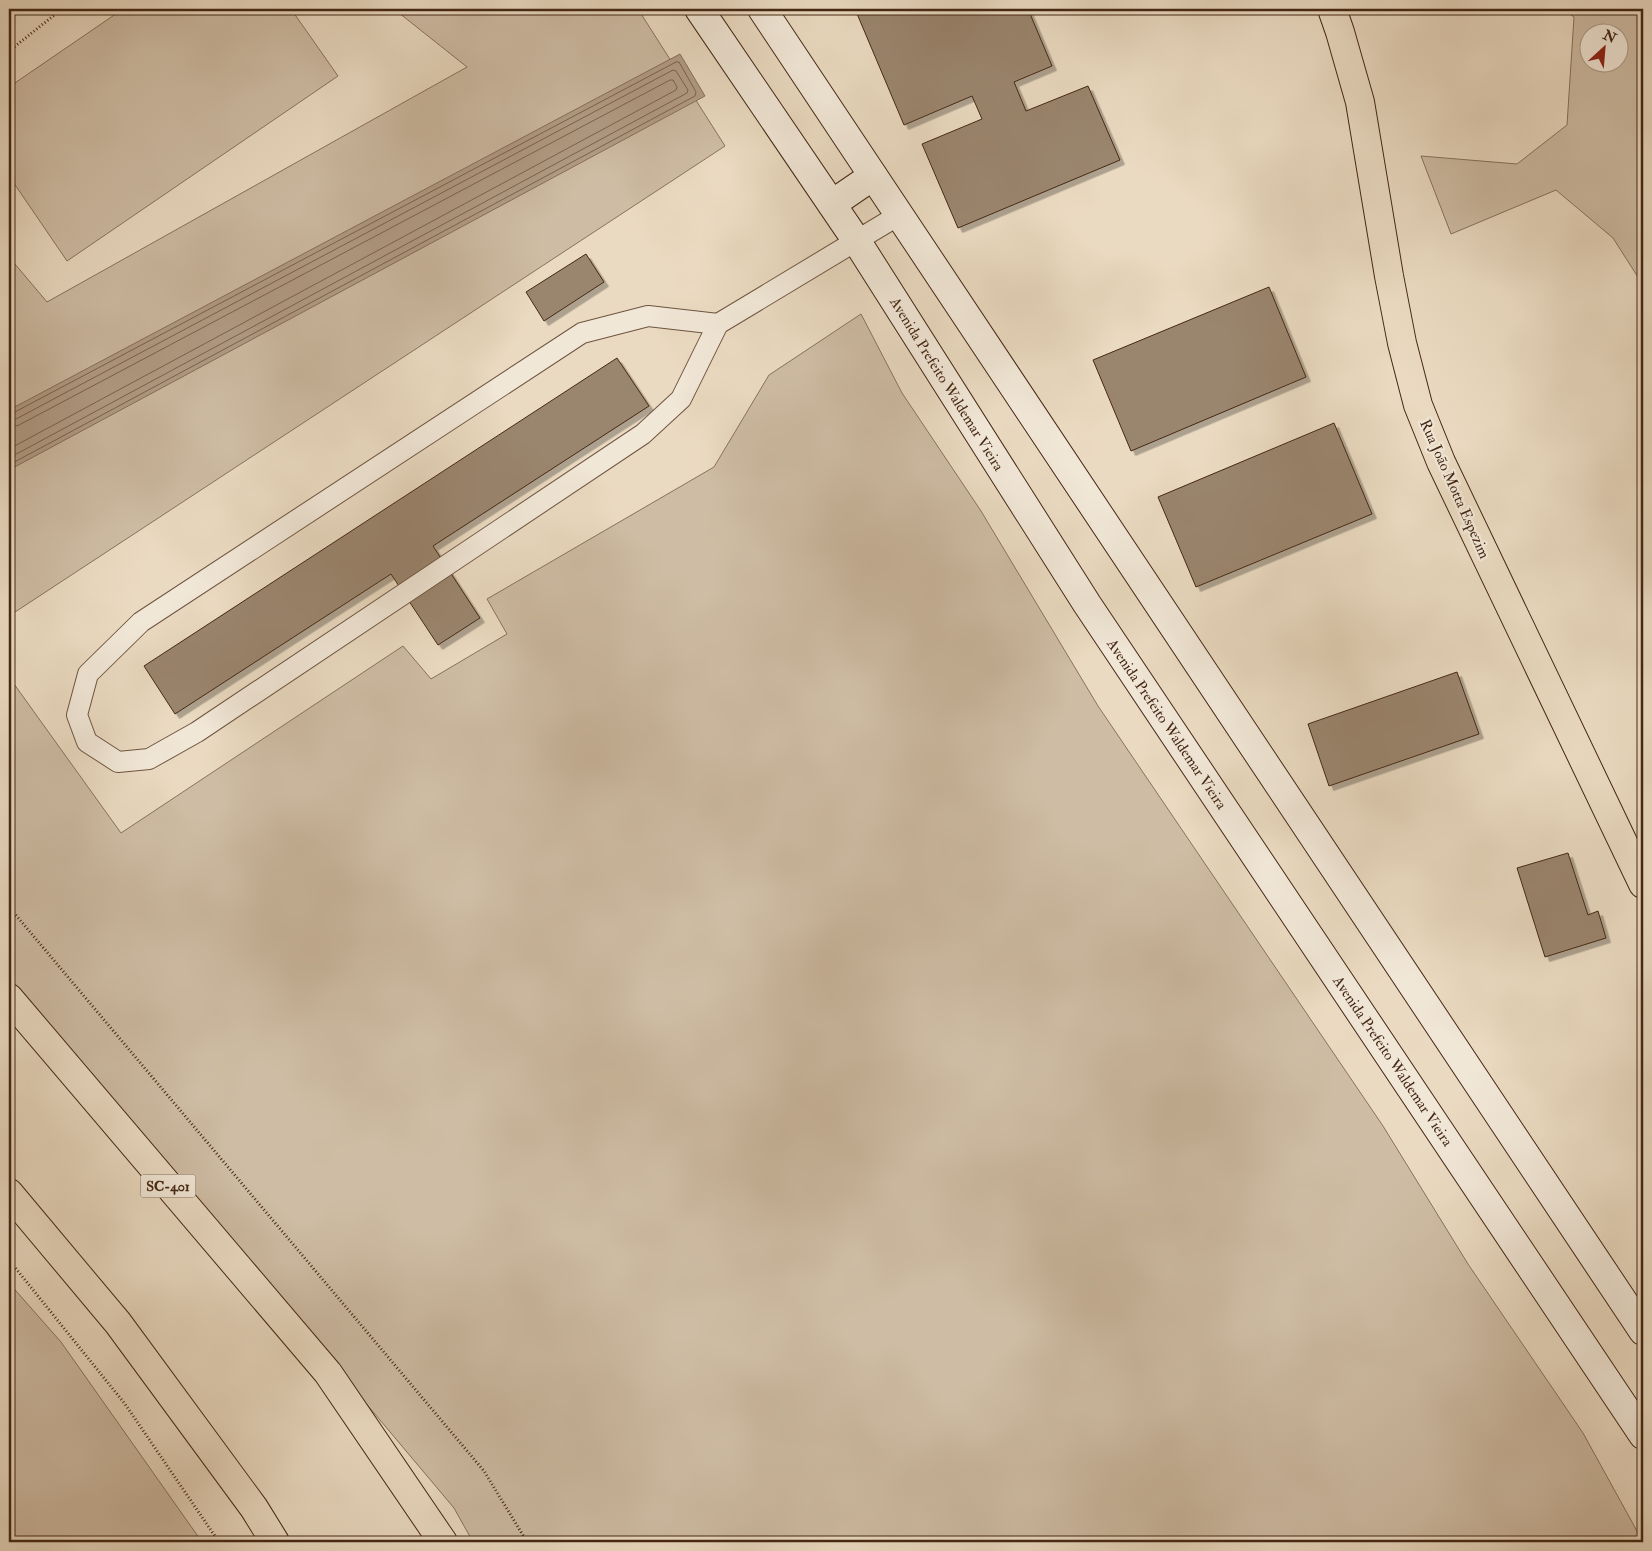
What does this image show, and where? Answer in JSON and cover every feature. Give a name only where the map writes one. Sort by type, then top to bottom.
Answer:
[{"type":"main road","name":"Avenida Prefeito Waldemar Vieira","points":[[699,9],[856,240],[1086,604],[1643,1435]]},
{"type":"main road","points":[[762,9],[1643,1332]]},
{"type":"main road","name":"Rua João Motta Espezim","points":[[1332,9],[1360,102],[1389,276],[1402,343],[1418,405],[1441,462],[1643,884]]},
{"type":"main road","points":[[832,204],[873,176]]},
{"type":"main road","name":"SC-401","points":[[9,998],[328,1374],[443,1542]]},
{"type":"main road","points":[[9,1193],[118,1323],[254,1508],[275,1542]]},
{"type":"lane","points":[[718,324],[648,316],[582,334],[141,622],[88,674],[77,715],[87,742],[118,762],[149,759],[197,732],[643,434],[681,399],[718,324],[898,215]]},
{"type":"path","points":[[9,51],[62,9]]},
{"type":"path","points":[[9,907],[484,1470],[527,1542]]},
{"type":"path","points":[[9,1260],[125,1404],[219,1542]]},
{"type":"shaded area","points":[[123,9],[291,9],[338,76],[67,261],[9,176],[9,87]]},
{"type":"shaded area","points":[[394,9],[638,9],[725,146],[9,616],[9,257],[47,302],[467,67]]},
{"type":"shaded area","points":[[1563,9],[1643,9],[1643,285],[1613,238],[1556,190],[1451,234],[1421,156],[1517,164],[1567,125],[1574,17]]},
{"type":"shaded area","points":[[861,314],[902,393],[981,511],[1098,706],[1383,1126],[1468,1264],[1583,1433],[1643,1542],[473,1542],[454,1508],[9,979],[9,677],[121,833],[403,646],[431,679],[507,634],[487,599],[714,467],[769,375]]},
{"type":"shaded area","points":[[9,1283],[61,1342],[202,1542],[9,1542]]},
{"type":"water","points":[[680,54],[705,96],[9,470],[9,410]]},
{"type":"building","points":[[855,9],[990,9],[992,12],[1001,9],[1028,9],[1052,66],[1014,82],[1026,111],[1088,86],[1120,160],[958,228],[922,144],[982,119],[972,96],[904,125]]},
{"type":"building","points":[[586,254],[604,282],[544,321],[526,292]]},
{"type":"building","points":[[1269,287],[1306,377],[1131,451],[1093,360]]},
{"type":"building","points":[[617,358],[649,406],[433,546],[480,618],[438,645],[391,574],[175,714],[144,666]]},
{"type":"building","points":[[1334,423],[1372,514],[1196,587],[1158,497]]},
{"type":"building","points":[[1457,672],[1479,734],[1329,786],[1308,724]]},
{"type":"building","points":[[1568,853],[1588,915],[1598,911],[1606,938],[1545,957],[1517,868]]}]
